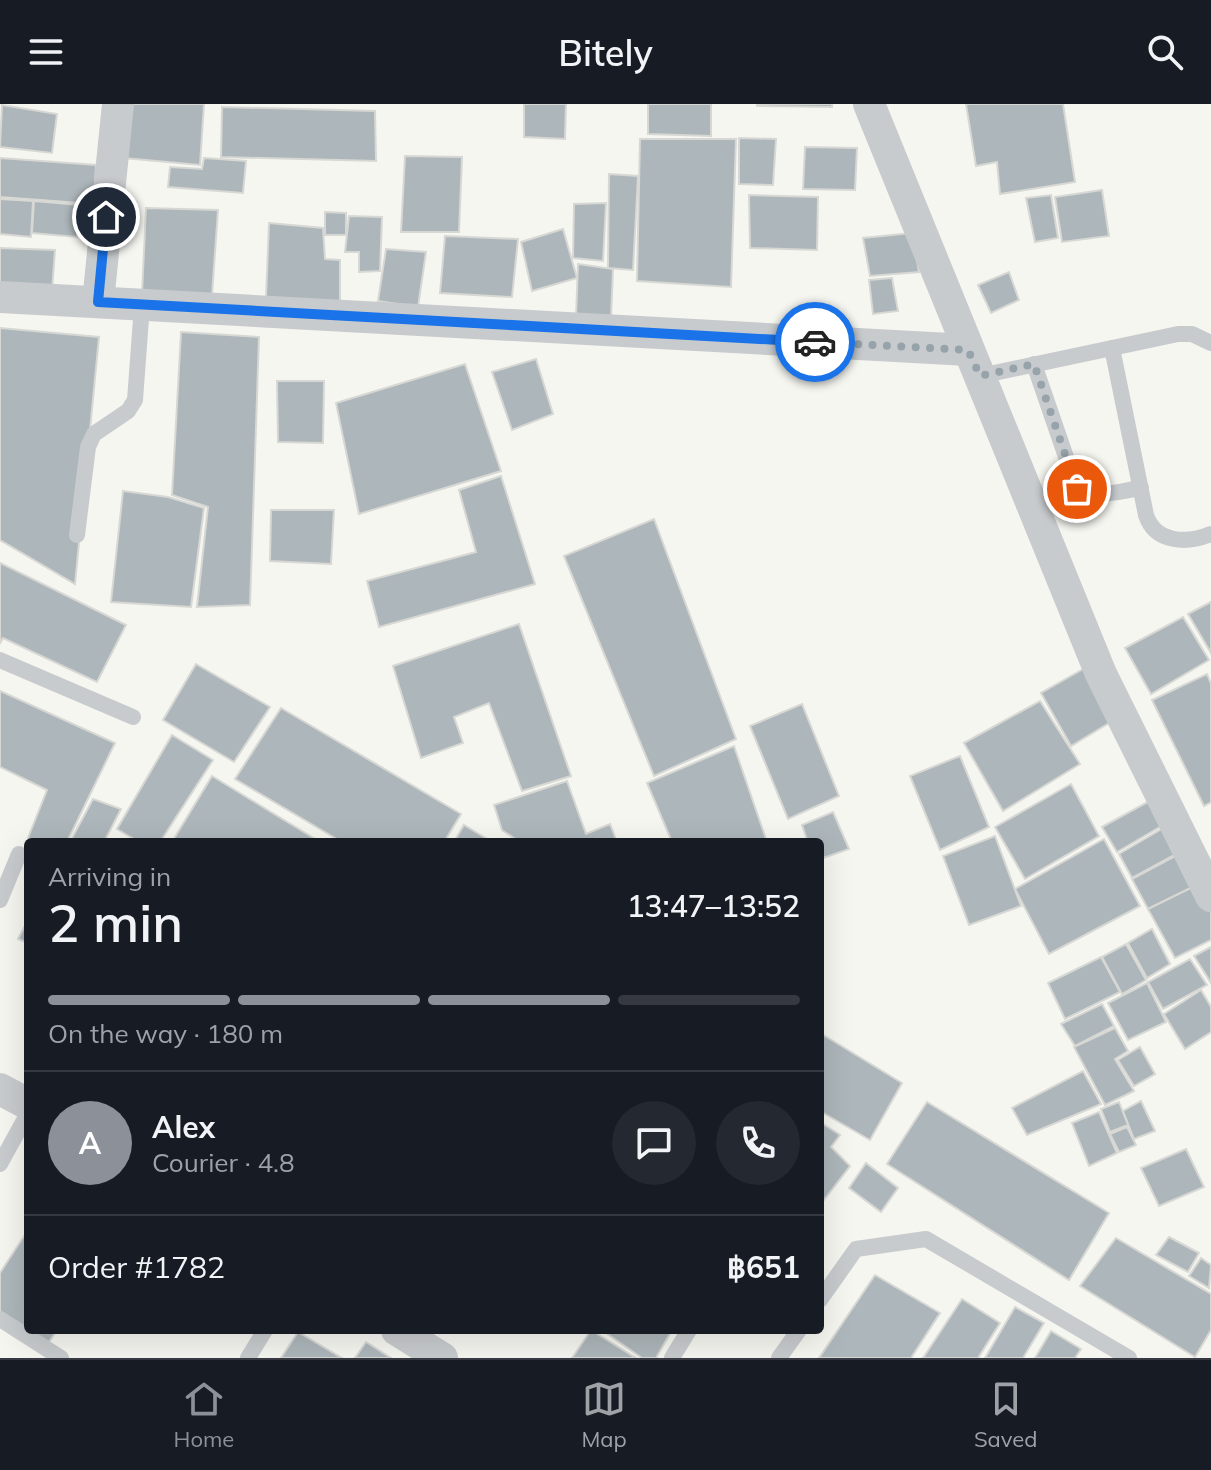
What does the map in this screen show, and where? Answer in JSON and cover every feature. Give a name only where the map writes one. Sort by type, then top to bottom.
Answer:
[{"type":"street","points":[[98,302],[118,104]]},
{"type":"street","points":[[869,104],[1101,674],[1211,896]]},
{"type":"street","points":[[0,297],[974,363]]},
{"type":"street","points":[[0,1089],[24,1102]]},
{"type":"street","points":[[403,1334],[442,1358]]},
{"type":"lane","points":[[77,535],[88,447],[94,434],[128,411],[135,400],[142,305]]},
{"type":"lane","points":[[974,363],[1034,364],[1178,334],[1192,334],[1211,343]]},
{"type":"lane","points":[[1112,348],[1150,527],[1165,538],[1184,539],[1211,534]]},
{"type":"lane","points":[[1034,364],[1077,489],[1099,495],[1141,488]]},
{"type":"lane","points":[[0,660],[133,717]]},
{"type":"lane","points":[[0,900],[19,854]]},
{"type":"lane","points":[[0,1164],[24,1120]]},
{"type":"lane","points":[[824,1294],[856,1249],[926,1239],[1129,1358]]},
{"type":"lane","points":[[0,1319],[61,1358]]},
{"type":"lane","points":[[248,1358],[263,1334]]},
{"type":"lane","points":[[672,1358],[687,1334]]},
{"type":"lane","points":[[779,1358],[796,1334]]},
{"type":"building","points":[[128,104],[204,104],[200,165],[124,158]]},
{"type":"building","points":[[524,104],[566,104],[565,139],[524,137]]},
{"type":"building","points":[[648,104],[711,104],[711,136],[648,134]]},
{"type":"building","points":[[832,104],[832,107],[757,106]]},
{"type":"building","points":[[966,104],[1063,104],[1075,182],[1000,194],[997,162],[976,166]]},
{"type":"building","points":[[2,105],[57,114],[52,153],[0,147]]},
{"type":"building","points":[[222,107],[375,111],[376,161],[221,157]]},
{"type":"building","points":[[739,138],[776,139],[773,185],[739,184]]},
{"type":"building","points":[[640,139],[736,139],[731,287],[637,281]]},
{"type":"building","points":[[805,147],[857,148],[855,190],[803,189]]},
{"type":"building","points":[[405,156],[462,157],[459,232],[401,232]]},
{"type":"building","points":[[0,158],[96,165],[94,204],[0,197]]},
{"type":"building","points":[[204,158],[246,161],[243,193],[168,187],[170,167],[202,169]]},
{"type":"building","points":[[609,174],[638,176],[633,270],[608,268]]},
{"type":"building","points":[[1102,190],[1109,236],[1062,242],[1055,197]]},
{"type":"building","points":[[749,195],[818,197],[817,250],[750,248]]},
{"type":"building","points":[[1051,195],[1058,238],[1035,242],[1026,198]]},
{"type":"building","points":[[0,199],[33,201],[31,237],[0,234]]},
{"type":"building","points":[[34,201],[80,205],[77,237],[32,233]]},
{"type":"building","points":[[606,203],[603,261],[573,258],[574,204]]},
{"type":"building","points":[[146,208],[218,210],[212,295],[142,293]]},
{"type":"building","points":[[325,212],[346,213],[346,235],[325,235]]},
{"type":"building","points":[[349,216],[382,217],[380,271],[359,272],[359,252],[345,252]]},
{"type":"building","points":[[269,223],[323,228],[325,259],[340,260],[340,306],[266,298]]},
{"type":"building","points":[[563,229],[577,278],[532,291],[521,242]]},
{"type":"building","points":[[912,233],[919,272],[870,276],[863,238]]},
{"type":"building","points":[[445,236],[518,239],[512,297],[440,293]]},
{"type":"building","points":[[0,248],[55,250],[52,291],[0,290]]},
{"type":"building","points":[[386,249],[426,252],[418,307],[378,301]]},
{"type":"building","points":[[578,264],[613,269],[611,319],[576,317]]},
{"type":"building","points":[[1009,272],[1019,300],[991,313],[978,285]]},
{"type":"building","points":[[892,278],[898,311],[873,314],[869,280]]},
{"type":"building","points":[[0,328],[99,337],[75,584],[0,540]]},
{"type":"building","points":[[181,332],[259,337],[250,605],[197,607],[208,507],[172,495]]},
{"type":"building","points":[[536,359],[553,414],[512,430],[492,372]]},
{"type":"building","points":[[465,364],[501,471],[359,514],[336,403]]},
{"type":"building","points":[[277,381],[324,381],[323,443],[278,442]]},
{"type":"building","points":[[501,476],[535,584],[379,627],[367,581],[476,552],[459,490]]},
{"type":"building","points":[[123,491],[168,497],[204,508],[191,607],[111,602]]},
{"type":"building","points":[[271,510],[334,510],[331,564],[270,561]]},
{"type":"building","points":[[654,519],[736,739],[654,776],[564,556]]},
{"type":"building","points":[[0,563],[126,625],[97,682],[3,638],[0,643]]},
{"type":"building","points":[[1211,602],[1211,653],[1188,614]]},
{"type":"building","points":[[1183,617],[1209,660],[1151,694],[1125,648]]},
{"type":"building","points":[[519,624],[571,776],[522,791],[489,703],[454,717],[463,743],[421,758],[393,666]]},
{"type":"building","points":[[196,664],[270,707],[234,762],[163,720]]},
{"type":"building","points":[[1085,668],[1114,720],[1071,746],[1041,693]]},
{"type":"building","points":[[1207,674],[1211,684],[1211,802],[1204,806],[1152,700]]},
{"type":"building","points":[[0,691],[115,743],[69,838],[28,838],[47,790],[0,767]]},
{"type":"building","points":[[1040,701],[1080,764],[1003,811],[964,743]]},
{"type":"building","points":[[802,704],[839,796],[788,819],[750,726]]},
{"type":"building","points":[[281,708],[461,814],[446,838],[335,838],[235,779]]},
{"type":"building","points":[[172,735],[213,760],[163,838],[132,838],[117,829]]},
{"type":"building","points":[[734,746],[766,838],[670,838],[647,783]]},
{"type":"building","points":[[960,756],[989,827],[940,850],[910,776]]},
{"type":"building","points":[[212,776],[313,838],[174,838]]},
{"type":"building","points":[[567,781],[586,834],[610,824],[615,838],[514,838],[502,830],[494,805]]},
{"type":"building","points":[[1071,784],[1099,836],[1025,879],[995,827]]},
{"type":"building","points":[[1164,793],[1177,817],[1117,852],[1102,827]]},
{"type":"building","points":[[93,799],[121,809],[106,838],[72,838]]},
{"type":"building","points":[[833,812],[849,849],[824,858],[824,838],[807,838],[802,825]]},
{"type":"building","points":[[1177,820],[1191,846],[1132,878],[1119,854]]},
{"type":"building","points":[[464,825],[485,838],[456,838]]},
{"type":"building","points":[[995,836],[1021,906],[969,925],[943,856]]},
{"type":"building","points":[[1104,839],[1140,906],[1049,954],[1015,889]]},
{"type":"building","points":[[1192,847],[1209,879],[1148,909],[1132,879]]},
{"type":"building","points":[[1209,879],[1211,940],[1175,958],[1148,909]]},
{"type":"building","points":[[24,928],[24,941],[18,939]]},
{"type":"building","points":[[1152,929],[1170,964],[1147,978],[1128,943]]},
{"type":"building","points":[[1126,944],[1146,980],[1122,994],[1102,957]]},
{"type":"building","points":[[1211,947],[1211,983],[1194,956]]},
{"type":"building","points":[[1101,957],[1120,992],[1065,1019],[1048,983]]},
{"type":"building","points":[[1190,959],[1207,985],[1163,1009],[1148,982]]},
{"type":"building","points":[[1147,983],[1166,1022],[1128,1040],[1108,1003]]},
{"type":"building","points":[[1201,990],[1211,1007],[1211,1032],[1185,1049],[1164,1014]]},
{"type":"building","points":[[1102,1004],[1114,1026],[1075,1046],[1061,1024]]},
{"type":"building","points":[[1115,1028],[1128,1051],[1115,1059],[1134,1091],[1105,1105],[1074,1047]]},
{"type":"building","points":[[824,1035],[902,1083],[870,1140],[824,1113]]},
{"type":"building","points":[[1140,1047],[1155,1074],[1134,1086],[1118,1060]]},
{"type":"building","points":[[1083,1071],[1101,1104],[1027,1135],[1012,1108]]},
{"type":"building","points":[[1141,1101],[1155,1131],[1134,1139],[1123,1111]]},
{"type":"building","points":[[927,1102],[1109,1213],[1069,1280],[887,1164]]},
{"type":"building","points":[[1119,1102],[1128,1125],[1110,1132],[1101,1109]]},
{"type":"building","points":[[1099,1112],[1117,1153],[1089,1166],[1072,1123]]},
{"type":"building","points":[[824,1125],[840,1135],[831,1147],[850,1166],[824,1200]]},
{"type":"building","points":[[1127,1127],[1136,1145],[1119,1152],[1110,1134]]},
{"type":"building","points":[[1186,1149],[1204,1187],[1159,1206],[1141,1168]]},
{"type":"building","points":[[866,1163],[898,1188],[881,1212],[849,1188]]},
{"type":"building","points":[[24,1236],[24,1334],[54,1334],[45,1348],[0,1319],[0,1273]]},
{"type":"building","points":[[1169,1237],[1199,1253],[1188,1272],[1156,1255]]},
{"type":"building","points":[[1116,1238],[1211,1294],[1211,1330],[1195,1357],[1080,1286]]},
{"type":"building","points":[[1201,1258],[1211,1265],[1209,1288],[1189,1276]]},
{"type":"building","points":[[875,1275],[940,1313],[911,1358],[819,1358]]},
{"type":"building","points":[[962,1299],[1000,1323],[978,1358],[923,1358]]},
{"type":"building","points":[[1015,1307],[1044,1323],[1023,1358],[985,1358]]},
{"type":"building","points":[[1051,1331],[1081,1349],[1075,1358],[1035,1358]]},
{"type":"building","points":[[297,1334],[301,1334],[342,1358],[281,1358]]},
{"type":"building","points":[[588,1334],[597,1334],[636,1358],[572,1358]]},
{"type":"building","points":[[607,1334],[670,1334],[656,1358],[642,1358]]},
{"type":"building","points":[[366,1342],[391,1358],[355,1358]]},
{"type":"way so far","points":[[815,342],[968,350],[980,376],[1034,364],[1077,489]]},
{"type":"route","points":[[106,217],[98,302],[815,342]]}]
